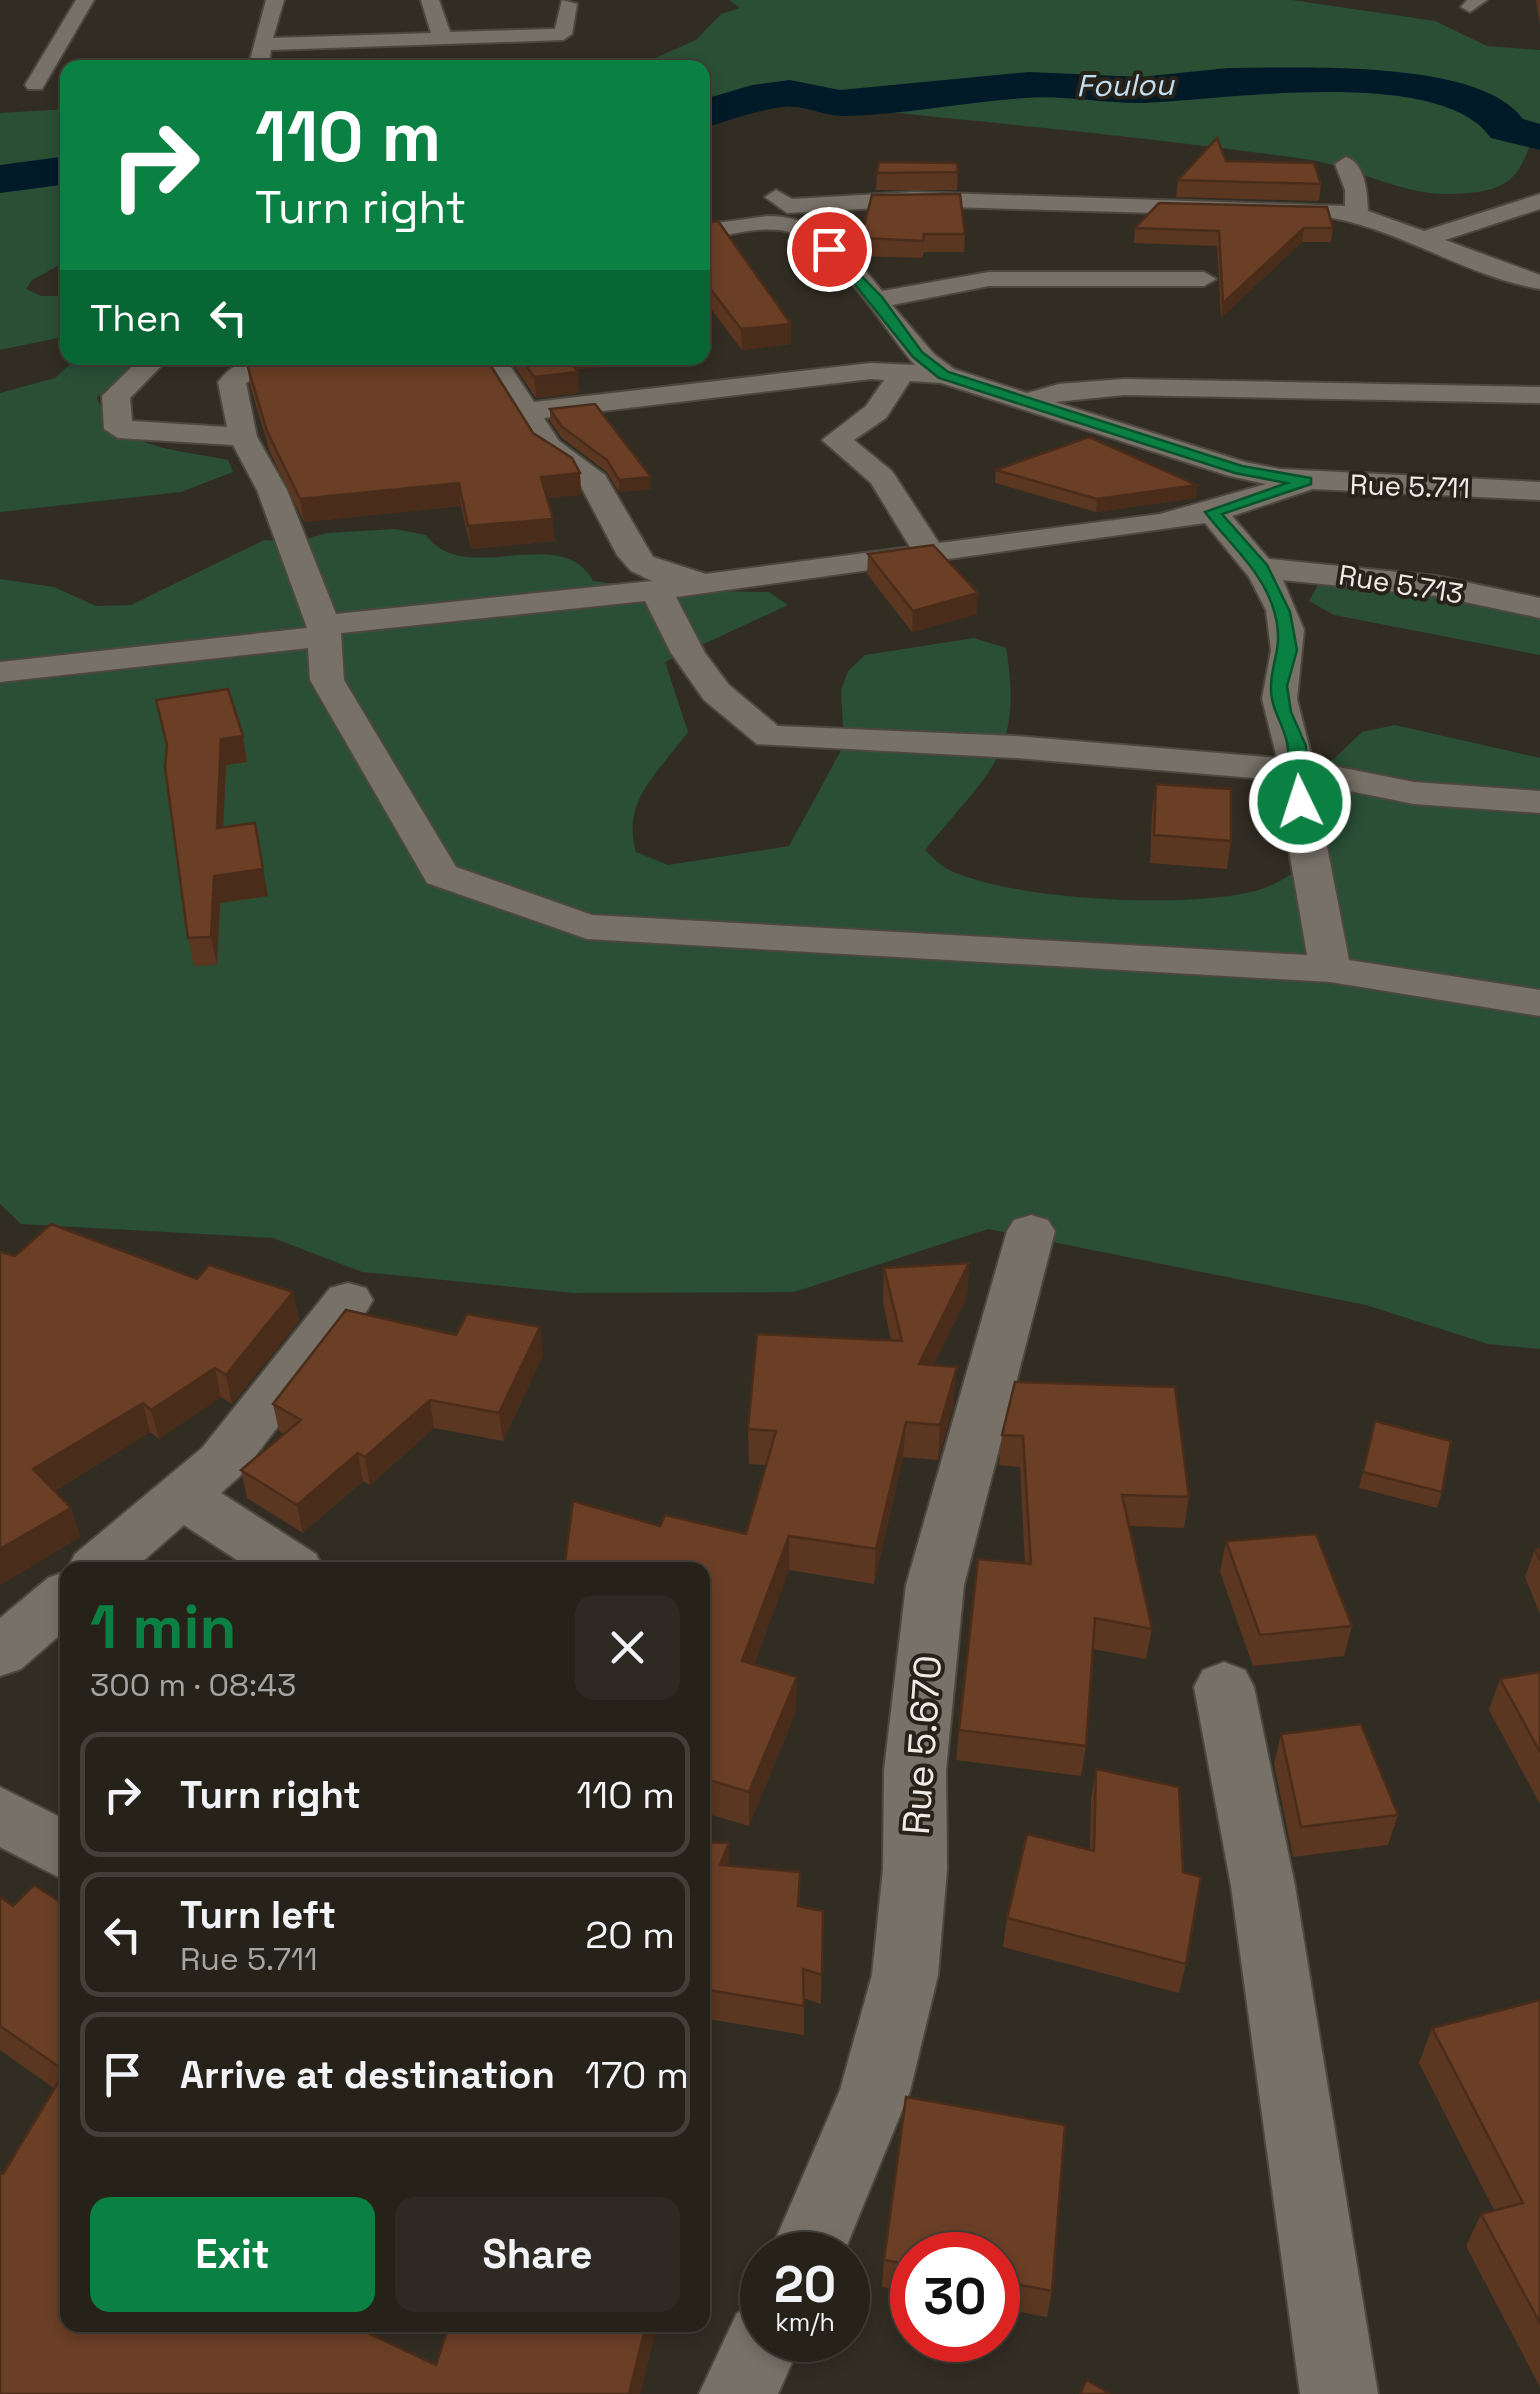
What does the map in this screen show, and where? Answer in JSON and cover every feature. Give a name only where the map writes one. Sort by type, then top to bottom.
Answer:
[{"type":"street","points":[[35,85],[85,0]]},
{"type":"street","points":[[261,60],[266,44],[264,30],[275,0]]},
{"type":"street","points":[[430,0],[456,44]]},
{"type":"street","points":[[266,44],[456,44],[563,34],[568,4]]},
{"type":"street","points":[[1346,164],[1356,190],[1356,214]]},
{"type":"street","points":[[710,230],[784,209],[945,199],[1233,205],[1356,214],[1518,278],[1540,282]]},
{"type":"street","points":[[1425,239],[1540,201]]},
{"type":"street","name":"Rue 5.711","points":[[784,209],[878,300],[917,355],[944,375],[1240,470],[1306,481],[1540,491]]},
{"type":"street","points":[[878,300],[989,279],[1204,280]]},
{"type":"street","points":[[149,365],[116,396],[118,430],[243,438]]},
{"type":"street","points":[[254,365],[232,382],[243,438],[272,490],[324,631],[327,680],[441,876],[587,926],[1330,968],[1540,1003]]},
{"type":"street","points":[[497,365],[548,446],[586,470],[628,548],[642,564],[665,575],[703,581]]},
{"type":"street","points":[[903,371],[876,412],[836,440],[882,477],[930,552]]},
{"type":"street","points":[[529,411],[903,371],[944,375]]},
{"type":"street","points":[[1023,402],[1060,392],[1124,387],[1540,395]]},
{"type":"street","points":[[0,672],[657,590],[1212,512],[1306,481]]},
{"type":"street","points":[[1212,512],[1261,568],[1282,612],[1288,650],[1278,686],[1282,712],[1298,746],[1294,769],[1330,968]]},
{"type":"street","name":"Rue 5.713","points":[[1261,568],[1437,586],[1540,608]]},
{"type":"street","points":[[657,590],[670,621],[724,700],[745,724],[770,736],[1015,747],[1242,769],[1294,769],[1414,793],[1540,802]]},
{"type":"street","name":"Rue 5.670","points":[[816,2232],[875,2090],[905,1975],[915,1869],[915,1770],[935,1585],[1031,1230]]},
{"type":"street","points":[[104,1562],[221,1462],[348,1300]]},
{"type":"street","points":[[182,1496],[284,1562]]},
{"type":"street","points":[[0,1652],[60,1601]]},
{"type":"street","points":[[1224,1687],[1263,1886],[1339,2394]]},
{"type":"street","points":[[0,1814],[60,1849]]},
{"type":"street","points":[[738,2394],[753,2362]]},
{"type":"green space","points":[[729,0],[1292,0],[1435,21],[1487,46],[1540,50],[1540,132],[1533,134],[1522,164],[1507,182],[1484,191],[1433,193],[1305,159],[1121,136],[710,95],[710,60],[651,60],[696,40],[721,14],[740,8]]},
{"type":"green space","points":[[60,109],[60,265],[32,280],[26,289],[41,296],[60,296],[60,337],[0,350],[0,113]]},
{"type":"green space","points":[[69,365],[169,365],[125,376],[97,397],[105,414],[133,437],[228,460],[233,472],[181,492],[0,512],[0,393],[55,378]]},
{"type":"green space","points":[[395,529],[426,535],[443,550],[464,557],[559,556],[578,564],[593,581],[657,590],[769,592],[788,605],[665,662],[688,732],[638,802],[633,834],[636,852],[668,865],[789,846],[844,745],[841,690],[848,671],[865,655],[974,638],[1006,648],[1010,714],[1005,738],[983,780],[925,850],[949,870],[1013,888],[1096,898],[1179,900],[1216,898],[1271,885],[1308,862],[1313,779],[1362,732],[1395,725],[1540,758],[1540,1349],[1488,1344],[1366,1305],[988,1229],[794,1292],[575,1293],[362,1272],[273,1238],[21,1224],[0,1204],[0,579],[54,587],[96,606],[131,605],[264,540],[296,542],[327,533]]},
{"type":"green space","points":[[1348,581],[1530,611],[1540,615],[1540,655],[1334,615],[1309,601],[1318,585]]},
{"type":"building","points":[[1217,138],[1226,161],[1314,163],[1321,184],[1178,180]]},
{"type":"building","points":[[879,162],[957,163],[958,172],[877,173]]},
{"type":"building","points":[[960,194],[965,234],[924,234],[923,241],[861,238],[872,195]]},
{"type":"building","points":[[1159,203],[1327,207],[1333,228],[1304,228],[1223,303],[1219,231],[1135,228]]},
{"type":"building","points":[[718,221],[791,324],[741,329],[710,288],[710,222]]},
{"type":"building","points":[[247,365],[490,365],[533,433],[572,458],[580,473],[541,477],[553,519],[468,526],[459,483],[300,499],[267,431]]},
{"type":"building","points":[[526,365],[572,365],[578,372],[534,377]]},
{"type":"building","points":[[595,404],[651,477],[619,480],[607,460],[561,426],[550,409]]},
{"type":"building","points":[[1089,437],[1197,485],[1097,499],[996,470]]},
{"type":"building","points":[[933,545],[978,593],[913,611],[868,554]]},
{"type":"building","points":[[228,689],[243,736],[221,739],[217,828],[255,823],[263,869],[214,876],[211,937],[188,938],[165,767],[167,745],[156,700]]},
{"type":"building","points":[[1156,784],[1231,789],[1231,841],[1154,835]]},
{"type":"building","points":[[51,1224],[197,1279],[209,1265],[293,1292],[226,1375],[215,1368],[151,1410],[143,1403],[33,1469],[71,1508],[0,1549],[0,1252],[15,1256]]},
{"type":"building","points":[[969,1263],[919,1364],[957,1367],[940,1425],[906,1422],[876,1549],[789,1536],[742,1661],[797,1677],[749,1792],[710,1780],[710,1562],[565,1562],[573,1501],[660,1526],[665,1515],[746,1534],[776,1431],[748,1429],[757,1334],[902,1341],[884,1268]]},
{"type":"building","points":[[346,1310],[456,1335],[467,1314],[540,1327],[499,1413],[430,1400],[365,1457],[358,1453],[297,1505],[241,1470],[301,1420],[273,1404]]},
{"type":"building","points":[[1015,1382],[1175,1387],[1189,1497],[1122,1495],[1152,1629],[1095,1618],[1086,1746],[959,1730],[978,1559],[1031,1564],[1023,1436],[1002,1435]]},
{"type":"building","points":[[1375,1421],[1451,1441],[1442,1492],[1363,1472]]},
{"type":"building","points":[[1316,1534],[1352,1626],[1260,1635],[1226,1541]]},
{"type":"building","points":[[1540,1672],[1540,1752],[1500,1679]]},
{"type":"building","points":[[1361,1724],[1398,1815],[1301,1827],[1281,1734]]},
{"type":"building","points":[[1096,1769],[1179,1787],[1183,1872],[1201,1877],[1186,1964],[1007,1918],[1027,1834],[1094,1851]]},
{"type":"building","points":[[710,1842],[729,1843],[720,1865],[800,1872],[798,1906],[823,1911],[822,1975],[803,1969],[804,2006],[710,1990]]},
{"type":"building","points":[[34,1885],[60,1902],[60,2068],[0,2026],[0,1897],[13,1906]]},
{"type":"building","points":[[1540,2000],[1540,2323],[1481,2214],[1523,2203],[1432,2028]]},
{"type":"building","points":[[60,2079],[60,2332],[366,2332],[436,2365],[447,2332],[644,2332],[629,2394],[0,2394],[0,2172],[3,2174]]},
{"type":"building","points":[[906,2097],[1065,2125],[1052,2291],[1020,2285],[1020,2232],[890,2232],[890,2261],[884,2260]]},
{"type":"building","points":[[1087,2380],[1110,2394],[1080,2394]]},
{"type":"waterway","name":"Foulou","points":[[710,112],[752,98],[790,93],[840,103],[1029,85],[1140,90],[1228,81],[1371,81],[1430,89],[1465,101],[1501,120],[1507,129],[1540,137]]},
{"type":"waterway","name":"Foulou","points":[[0,179],[60,171]]},
{"type":"route","points":[[829,249],[878,300],[917,355],[944,375],[1240,470],[1306,481],[1212,512],[1261,568],[1282,612],[1288,650],[1278,686],[1282,712],[1298,746],[1294,769],[1300,802]]}]
